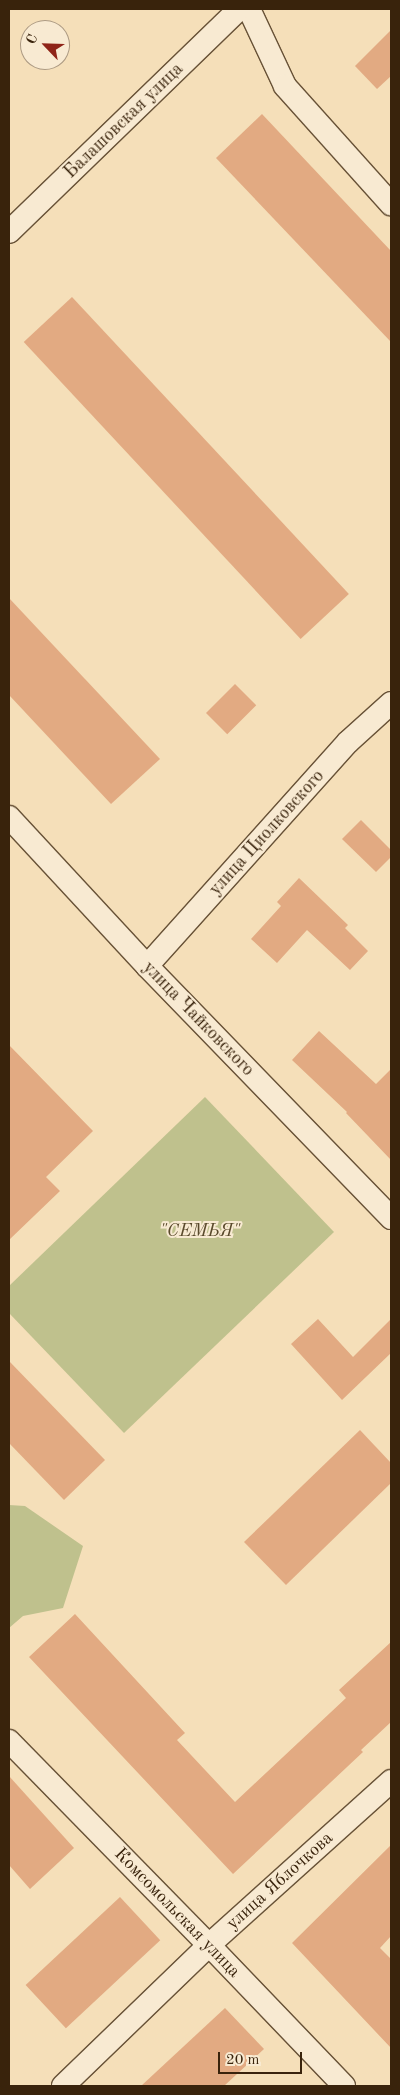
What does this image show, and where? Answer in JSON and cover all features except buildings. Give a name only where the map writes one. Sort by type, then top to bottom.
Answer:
[{"type":"street","name":"Балашовская улица","points":[[9,232],[239,9]]},
{"type":"street","points":[[249,9],[285,86],[391,204]]},
{"type":"street","name":"улица Циолковского","points":[[147,966],[348,742],[391,703]]},
{"type":"street","name":"улица Чайковского","points":[[9,817],[147,966],[391,1218]]},
{"type":"street","name":"Комсомольская улица","points":[[9,1741],[344,2086]]},
{"type":"street","name":"улица Яблочкова","points":[[63,2086],[209,1945],[391,1781]]},
{"type":"green space","name":"\"СЕМЬЯ\"","points":[[205,1097],[334,1232],[124,1433],[9,1313],[9,1286]]},
{"type":"green space","points":[[9,1505],[25,1506],[83,1546],[63,1608],[23,1616],[9,1628]]}]
